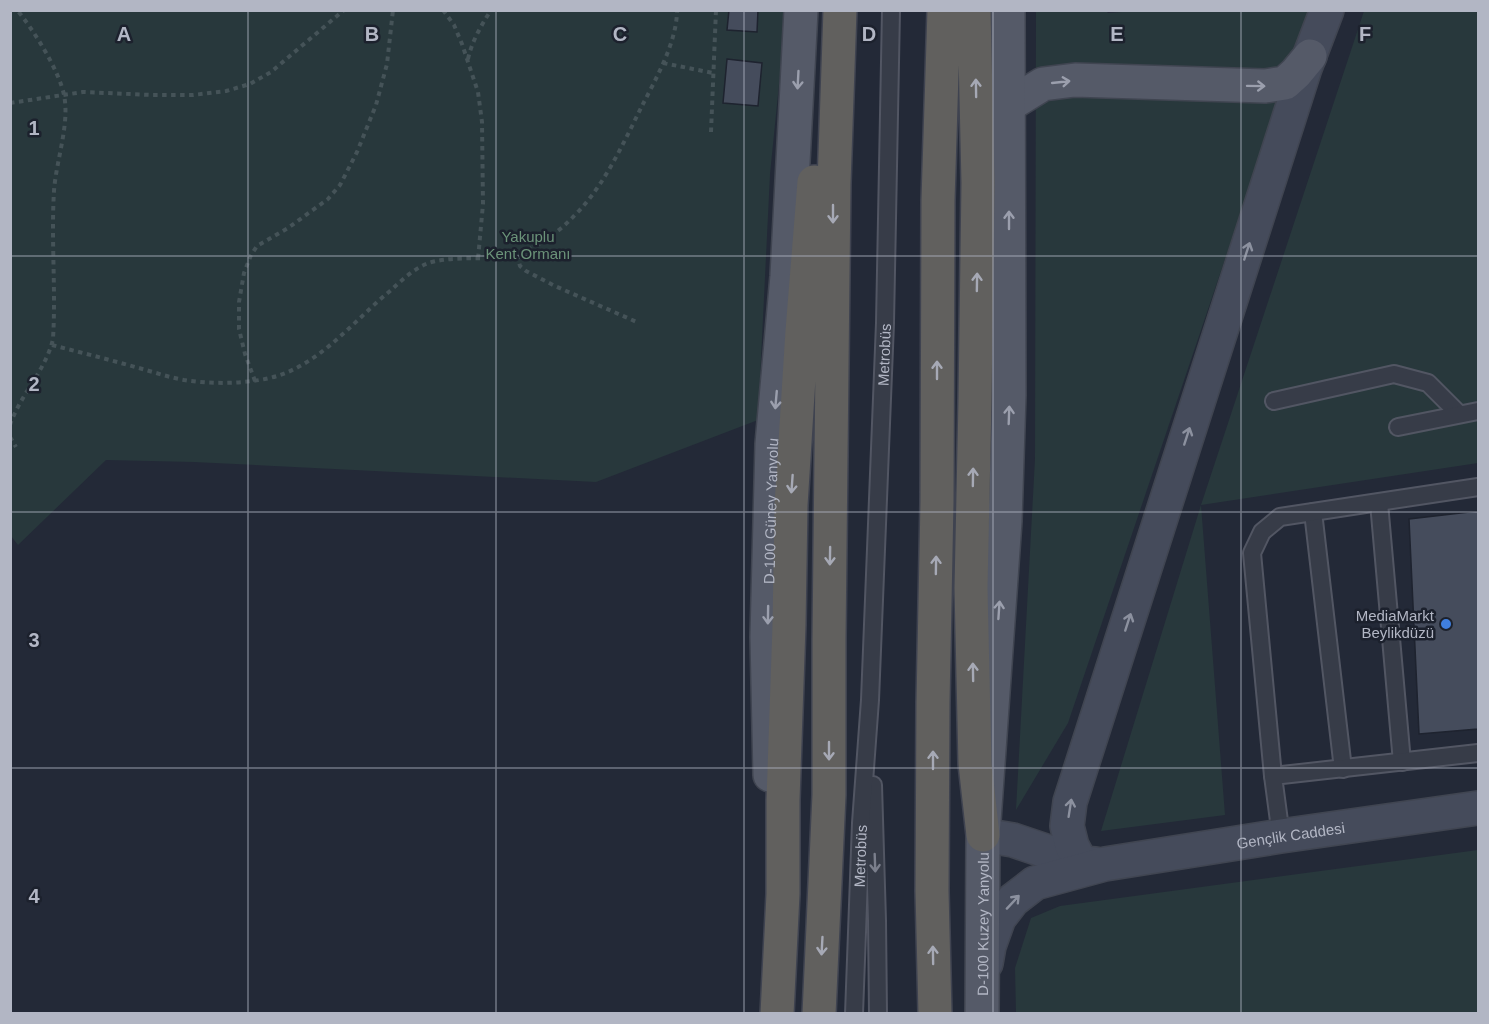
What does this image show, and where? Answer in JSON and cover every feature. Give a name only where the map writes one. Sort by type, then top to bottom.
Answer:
[{"type":"highway","points":[[819,1014],[830,795],[829,639],[834,183],[840,10]]},
{"type":"highway","points":[[935,1014],[932,891],[933,714],[937,501],[938,200],[944,10]]},
{"type":"highway","points":[[974,10],[978,183],[971,588],[975,764],[982,836]]},
{"type":"highway","points":[[777,1014],[783,894],[783,800],[791,505],[802,330],[820,117],[838,51]]},
{"type":"main road","points":[[1008,10],[1009,105]]},
{"type":"main road","points":[[1093,864],[1072,846],[1067,826],[1070,802],[1310,56],[1327,10]]},
{"type":"main road","name":"D-100 Güney Yanyolu","points":[[771,1014],[773,966],[767,637],[772,444],[788,276],[801,14]]},
{"type":"main road","points":[[1009,105],[1043,84],[1076,80],[1265,86],[1285,82],[1310,56]]},
{"type":"main road","name":"D-100 Kuzey Yanyolu","points":[[981,1004],[982,836],[1005,521],[1009,394],[1009,105]]},
{"type":"main road","name":"Gençlik Caddesi","points":[[981,1004],[989,946],[999,918],[1013,900],[1035,883],[1093,864],[1479,808]]},
{"type":"main road","points":[[982,836],[1013,840],[1093,864]]},
{"type":"lane","name":"Metrobüs","points":[[854,1014],[861,823],[870,700],[885,323],[891,10]]},
{"type":"lane","points":[[1274,401],[1394,374],[1428,382],[1459,414]]},
{"type":"lane","points":[[1398,427],[1479,411]]},
{"type":"lane","points":[[1281,836],[1273,777],[1252,553],[1262,532],[1280,517],[1479,487]]},
{"type":"lane","points":[[1380,503],[1402,762]]},
{"type":"lane","points":[[1313,512],[1342,769]]},
{"type":"lane","name":"Metrobüs","points":[[870,700],[878,1014]]},
{"type":"lane","points":[[1273,777],[1479,753]]},
{"type":"path","points":[[10,425],[51,345],[54,319],[54,188],[65,107],[59,79],[30,26],[17,10]]},
{"type":"path","points":[[10,103],[83,92],[193,95],[226,91],[249,84],[271,72],[344,10]]},
{"type":"path","points":[[255,381],[239,330],[238,302],[244,273],[257,246],[288,228],[328,199],[340,185],[357,152],[376,105],[387,64],[393,10]]},
{"type":"path","points":[[442,10],[454,25],[478,92],[482,122],[483,204],[478,259]]},
{"type":"path","points":[[468,60],[477,33],[491,10]]},
{"type":"path","points":[[51,345],[183,380],[220,383],[255,381],[286,373],[332,345],[414,270],[428,263],[508,258],[517,255],[546,239],[573,218],[592,196],[620,150],[663,63],[677,21],[677,10]]},
{"type":"path","points":[[711,132],[716,10]]},
{"type":"path","points":[[663,63],[713,73]]},
{"type":"path","points":[[517,255],[520,266],[526,271],[639,322]]},
{"type":"path","points":[[10,437],[16,447]]},
{"type":"green space","points":[[1105,10],[1108,13],[1149,10],[1309,11],[1068,723],[1016,810],[1035,459],[1036,11]]},
{"type":"green space","name":"Yakuplu Kent Ormanı","points":[[11,11],[785,11],[770,174],[758,420],[596,482],[194,462],[106,460],[18,545],[11,536]]},
{"type":"green space","points":[[1364,11],[1478,11],[1478,463],[1201,505]]},
{"type":"green space","points":[[1201,505],[1225,815],[1101,831]]},
{"type":"green space","points":[[1478,850],[1478,1013],[1016,1013],[1015,968],[1031,918],[1060,906]]},
{"type":"building","points":[[729,10],[758,10],[757,32],[727,30]]},
{"type":"building","points":[[727,59],[762,63],[758,106],[723,103]]},
{"type":"building","name":"MediaMarkt Beylikdüzü","points":[[1478,511],[1478,729],[1419,734],[1409,519]]},
{"type":"place","name":"MediaMarkt Beylikdüzü","points":[[1446,624]]}]
